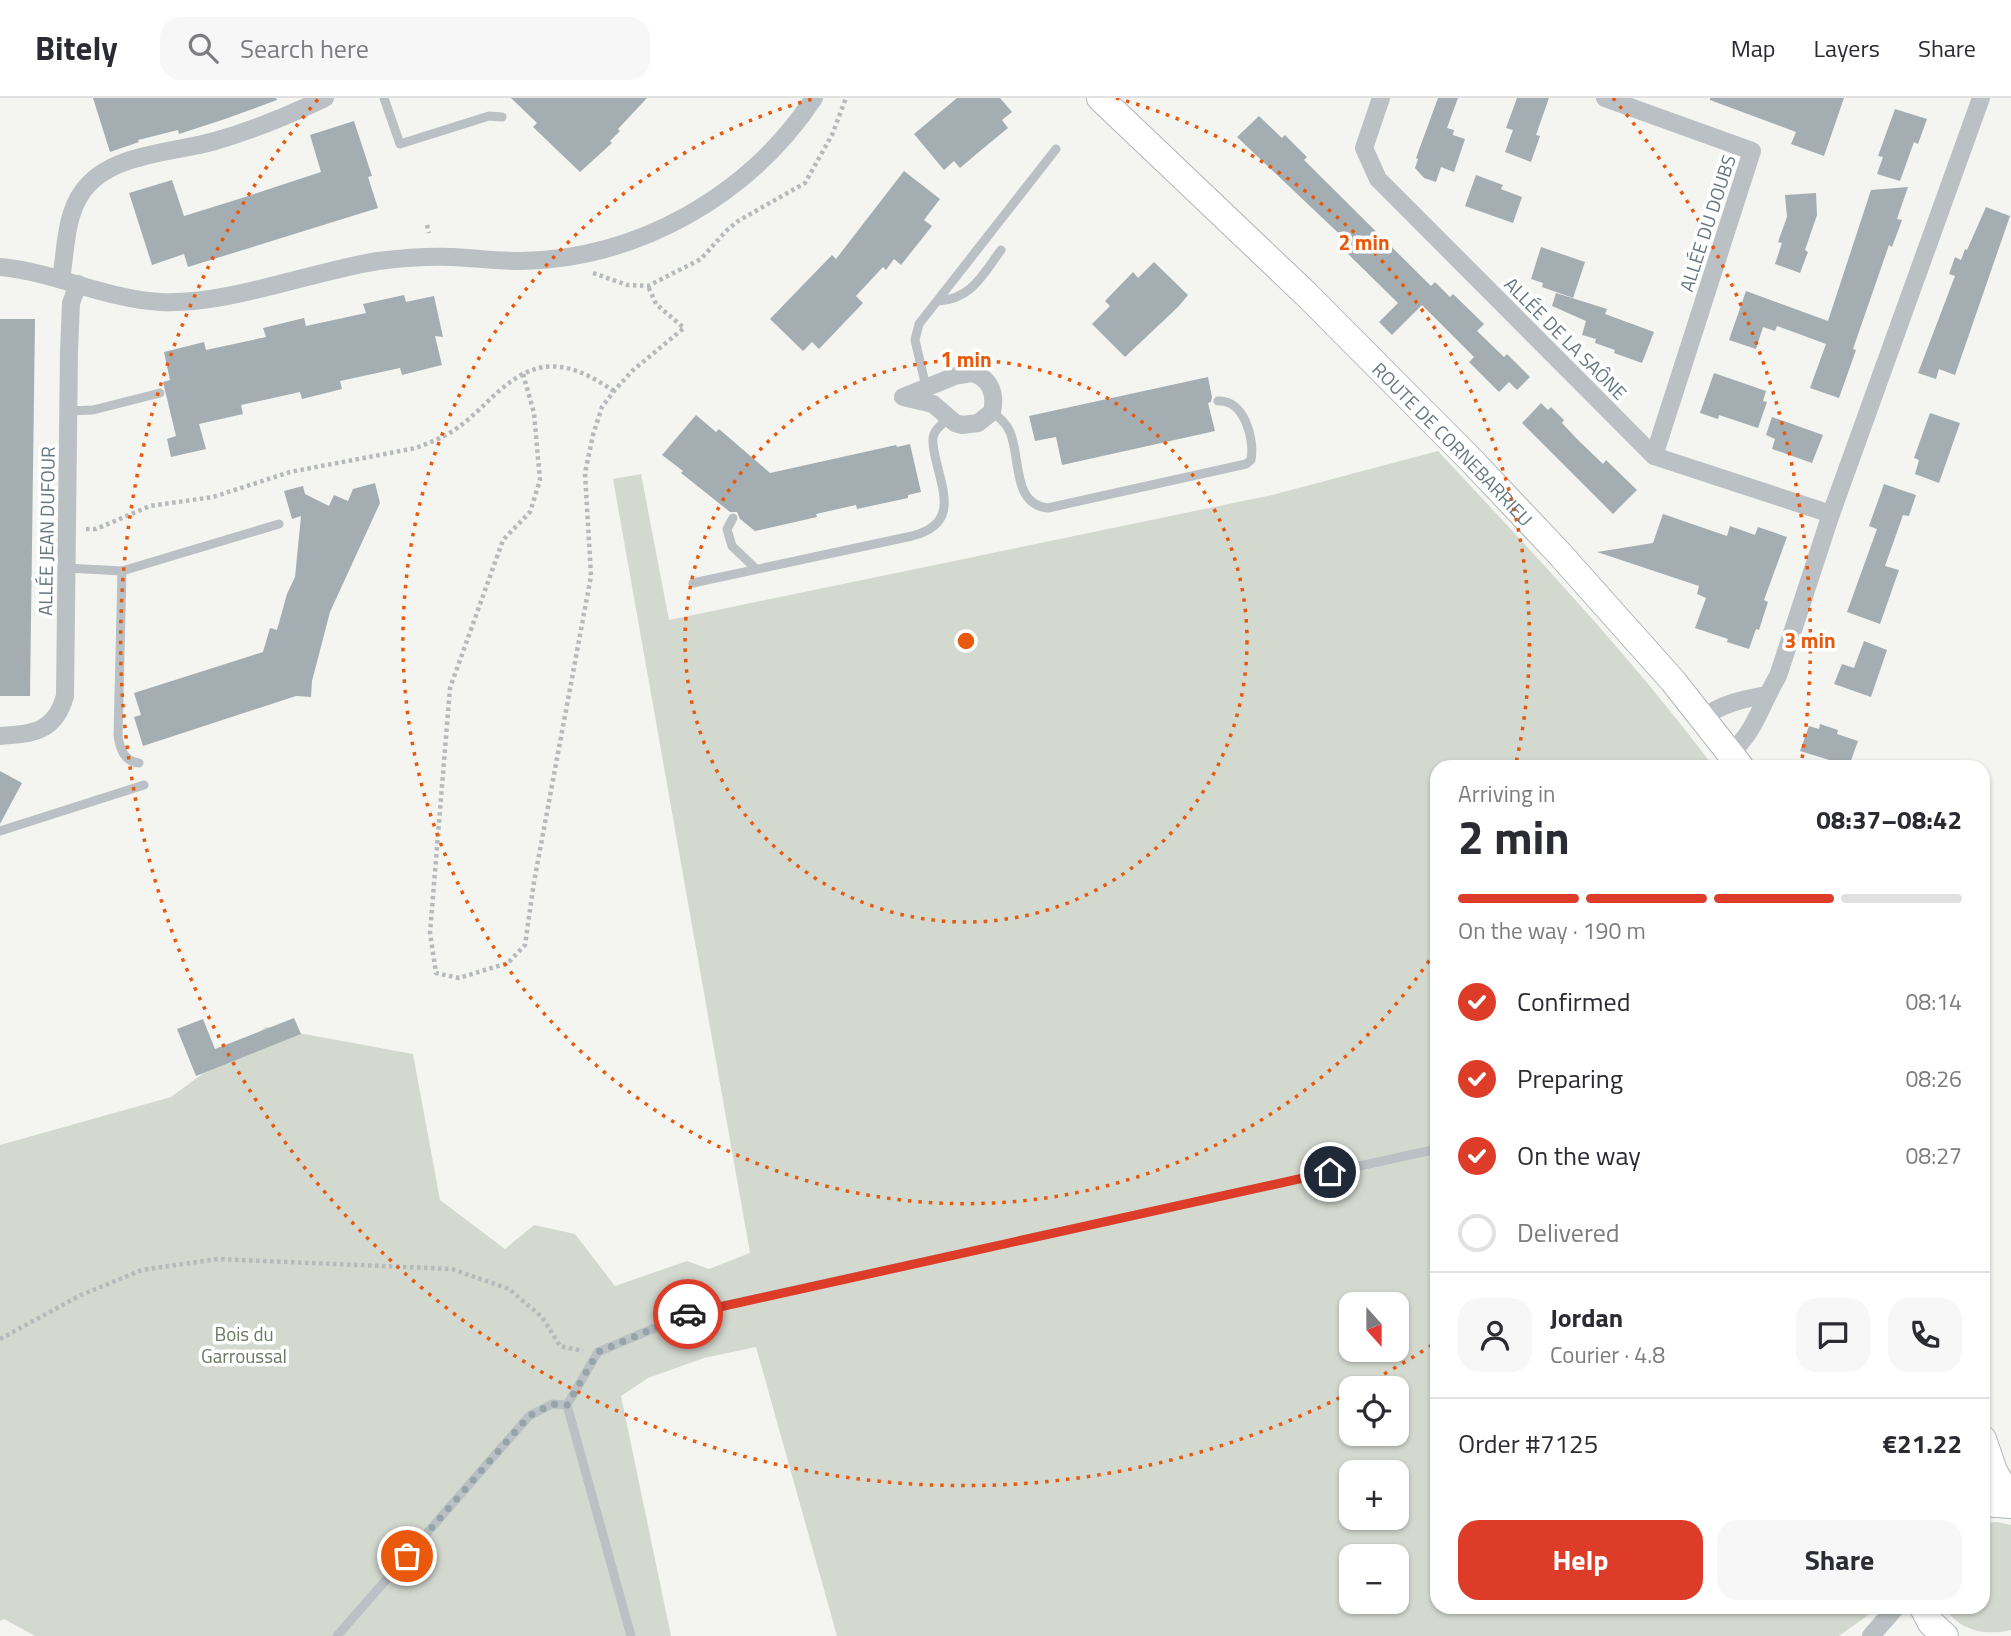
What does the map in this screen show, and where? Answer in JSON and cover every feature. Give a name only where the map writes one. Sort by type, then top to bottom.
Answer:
[{"type":"main road","name":"ROUTE DE CORNEBARRIEU","points":[[1100,98],[1145,138],[1463,451],[1673,681],[1735,760]]},
{"type":"main road","name":"ROUTE DE CORNEBARRIEU","points":[[1119,98],[1145,138]]},
{"type":"main road","points":[[1990,1459],[2011,1503]]},
{"type":"main road","points":[[1990,1502],[2011,1503]]},
{"type":"main road","points":[[1926,1614],[1931,1623],[1945,1636]]},
{"type":"street","name":"ALLÉE JEAN DUFOUR","points":[[0,736],[34,733],[48,725],[61,708],[65,696],[71,303],[69,281],[74,206],[84,189],[102,173],[125,162],[182,150],[253,129],[325,98]]},
{"type":"street","points":[[0,267],[19,269],[127,297],[181,302],[394,259],[449,257],[522,261],[593,252],[660,230],[721,194],[774,149],[814,98]]},
{"type":"street","name":"ALLÉE DE LA SAÔNE","points":[[1381,98],[1364,148],[1378,179],[1654,456],[1831,514]]},
{"type":"street","name":"ALLÉE DU DOUBS","points":[[1605,98],[1752,151],[1654,456]]},
{"type":"street","points":[[1735,760],[1740,744],[1755,723],[1766,695],[1778,676],[1974,100]]},
{"type":"street","points":[[965,373],[979,375],[992,390],[992,412],[986,419],[971,425],[962,425],[933,404],[903,397],[965,373]]},
{"type":"street","points":[[1703,718],[1713,710],[1740,700],[1766,695]]},
{"type":"street","points":[[1871,1636],[1890,1614]]},
{"type":"lane","points":[[384,98],[400,144],[489,116],[502,117]]},
{"type":"lane","points":[[926,387],[915,340],[919,324],[1056,149]]},
{"type":"lane","points":[[938,301],[957,298],[970,290],[1001,250]]},
{"type":"lane","points":[[68,411],[93,410],[160,393]]},
{"type":"lane","points":[[992,412],[1003,421],[1010,433],[1026,498],[1037,506],[1048,508],[1246,464],[1251,460],[1252,452],[1243,415],[1232,403],[1218,401]]},
{"type":"lane","points":[[693,583],[912,536],[932,529],[943,515],[945,502],[933,439],[938,428],[949,418]]},
{"type":"lane","points":[[733,517],[727,530],[730,542],[757,569]]},
{"type":"lane","points":[[67,568],[122,571],[279,524]]},
{"type":"lane","points":[[122,571],[118,736],[125,757],[139,763]]},
{"type":"lane","points":[[0,831],[144,785]]},
{"type":"lane","points":[[631,1636],[567,1405],[598,1352],[690,1313],[1430,1151]]},
{"type":"lane","points":[[337,1636],[529,1416],[552,1404],[567,1405]]},
{"type":"path","points":[[584,271],[627,285],[648,286],[701,259],[738,221],[805,183],[832,135],[846,98]]},
{"type":"path","points":[[427,225],[429,233]]},
{"type":"path","points":[[523,374],[534,413],[540,480],[530,512],[503,540],[450,688],[430,933],[436,973],[459,978],[508,963],[525,945],[534,882],[592,576],[585,473],[593,435],[602,407],[614,391],[684,328],[656,304],[648,286]]},
{"type":"path","points":[[67,529],[96,529],[150,506],[213,497],[290,472],[416,448],[460,426],[491,397],[523,374],[544,366],[559,366],[581,373],[614,391]]},
{"type":"path","points":[[0,1339],[81,1296],[142,1270],[218,1259],[452,1269],[509,1289],[542,1317],[560,1346],[577,1351],[598,1352]]},
{"type":"green space","name":"Bois du Garroussal","points":[[1438,451],[1615,644],[1708,760],[1430,760],[1430,1614],[1868,1614],[1867,1616],[1839,1636],[837,1636],[756,1347],[704,1358],[648,1378],[621,1396],[671,1636],[35,1636],[4,1619],[0,1621],[0,1145],[171,1097],[266,1027],[413,1054],[440,1200],[505,1249],[534,1225],[575,1234],[615,1286],[687,1261],[709,1269],[750,1253],[613,479],[641,474],[669,620],[1272,495]]},
{"type":"green space","points":[[1990,1522],[2011,1525],[2011,1630],[2002,1632],[1973,1630],[1957,1622],[1950,1614],[1990,1614]]},
{"type":"building","points":[[93,98],[277,100],[179,134],[178,130],[138,140],[139,142],[110,152]]},
{"type":"building","points":[[511,98],[647,98],[618,129],[620,131],[610,141],[612,143],[580,172],[533,127],[537,123]]},
{"type":"building","points":[[957,98],[1000,98],[1012,112],[1002,120],[1008,128],[960,168],[954,161],[944,170],[914,134]]},
{"type":"building","points":[[1438,98],[1458,98],[1447,128],[1454,130],[1453,135],[1465,139],[1454,172],[1441,167],[1436,182],[1424,178],[1415,168],[1416,158]]},
{"type":"building","points":[[1517,98],[1549,98],[1536,135],[1540,136],[1531,162],[1505,152],[1513,130],[1506,128]]},
{"type":"building","points":[[1710,98],[1844,98],[1824,156],[1791,144],[1796,132]]},
{"type":"building","points":[[1895,109],[1927,119],[1918,144],[1914,142],[1900,181],[1877,174],[1883,157],[1878,156]]},
{"type":"building","points":[[1259,116],[1282,138],[1285,135],[1307,157],[1304,160],[1431,286],[1435,282],[1450,297],[1453,294],[1484,324],[1477,331],[1504,357],[1507,354],[1530,377],[1517,390],[1509,382],[1499,392],[1469,362],[1474,357],[1422,305],[1392,335],[1379,322],[1398,303],[1346,252],[1352,246],[1237,137]]},
{"type":"building","points":[[354,121],[372,176],[368,177],[378,208],[188,267],[184,254],[152,265],[129,193],[172,180],[184,216],[242,198],[321,172],[310,135]]},
{"type":"building","points":[[904,171],[940,199],[924,220],[932,226],[901,265],[894,259],[886,270],[883,267],[856,296],[863,303],[819,349],[812,342],[803,351],[770,319],[832,255],[836,259]]},
{"type":"building","points":[[1476,175],[1503,185],[1501,189],[1522,197],[1513,223],[1465,206]]},
{"type":"building","points":[[1908,187],[1897,219],[1902,220],[1892,247],[1889,245],[1839,398],[1810,388],[1826,344],[1777,326],[1775,331],[1763,327],[1756,349],[1729,340],[1746,291],[1828,321],[1871,190]]},
{"type":"building","points":[[1816,193],[1817,215],[1800,273],[1775,264],[1782,243],[1778,242],[1787,217],[1785,195]]},
{"type":"building","points":[[1986,207],[2010,216],[1955,375],[1939,369],[1936,379],[1918,373],[1955,276],[1949,274],[1955,257],[1961,260]]},
{"type":"building","points":[[1541,247],[1585,262],[1573,298],[1542,287],[1543,283],[1531,279]]},
{"type":"building","points":[[1154,262],[1188,295],[1125,357],[1092,324],[1110,306],[1105,301],[1133,272],[1138,278]]},
{"type":"building","points":[[1556,293],[1607,309],[1605,314],[1654,332],[1642,363],[1614,353],[1615,350],[1595,343],[1596,339],[1582,335],[1586,321],[1552,306]]},
{"type":"building","points":[[404,295],[406,302],[434,296],[443,337],[435,336],[442,365],[402,375],[400,368],[340,381],[342,389],[302,399],[300,392],[241,405],[243,414],[199,424],[206,449],[171,457],[167,439],[176,436],[163,382],[170,380],[164,352],[204,342],[206,350],[266,337],[263,328],[304,318],[306,326],[366,313],[363,304]]},
{"type":"building","points":[[0,319],[35,319],[30,696],[0,696]]},
{"type":"building","points":[[1714,373],[1766,391],[1763,401],[1767,402],[1758,428],[1719,415],[1718,419],[1700,413]]},
{"type":"building","points":[[1208,377],[1212,397],[1208,403],[1215,431],[1062,465],[1056,437],[1035,441],[1029,416]]},
{"type":"building","points":[[1541,403],[1548,410],[1551,407],[1577,439],[1603,464],[1606,460],[1637,490],[1613,514],[1522,423]]},
{"type":"building","points":[[1930,413],[1960,423],[1939,483],[1915,474],[1919,460],[1914,458]]},
{"type":"building","points":[[696,415],[716,432],[719,429],[770,473],[910,444],[921,492],[908,495],[908,498],[857,509],[856,505],[755,531],[740,519],[737,512],[730,512],[662,455]]},
{"type":"building","points":[[1772,417],[1823,435],[1812,463],[1772,449],[1775,439],[1766,435]]},
{"type":"building","points":[[375,483],[380,503],[330,612],[312,681],[311,697],[296,696],[143,746],[134,717],[141,715],[134,693],[263,652],[270,628],[277,630],[287,594],[295,577],[301,516],[292,519],[284,491],[303,486],[305,494],[329,506],[334,495],[348,501],[353,489]]},
{"type":"building","points":[[1884,484],[1916,495],[1909,516],[1903,515],[1885,566],[1899,570],[1880,624],[1847,612],[1877,529],[1869,526]]},
{"type":"building","points":[[1663,514],[1727,536],[1730,526],[1755,535],[1758,527],[1787,537],[1764,600],[1768,602],[1759,630],[1756,629],[1749,649],[1695,628],[1706,598],[1697,594],[1699,586],[1597,552],[1653,543]]},
{"type":"building","points":[[1864,641],[1887,650],[1871,697],[1834,684],[1842,664],[1854,668]]},
{"type":"building","points":[[1820,724],[1838,730],[1837,734],[1858,741],[1851,760],[1829,760],[1800,751],[1809,726],[1819,729]]},
{"type":"building","points":[[0,771],[22,783],[0,824]]},
{"type":"building","points":[[294,1018],[301,1034],[196,1076],[177,1029],[203,1019],[215,1049]]},
{"type":"way so far","points":[[407,1556],[529,1416],[552,1404],[567,1405],[598,1352],[688,1314]]},
{"type":"route","points":[[688,1314],[1330,1172]]}]
